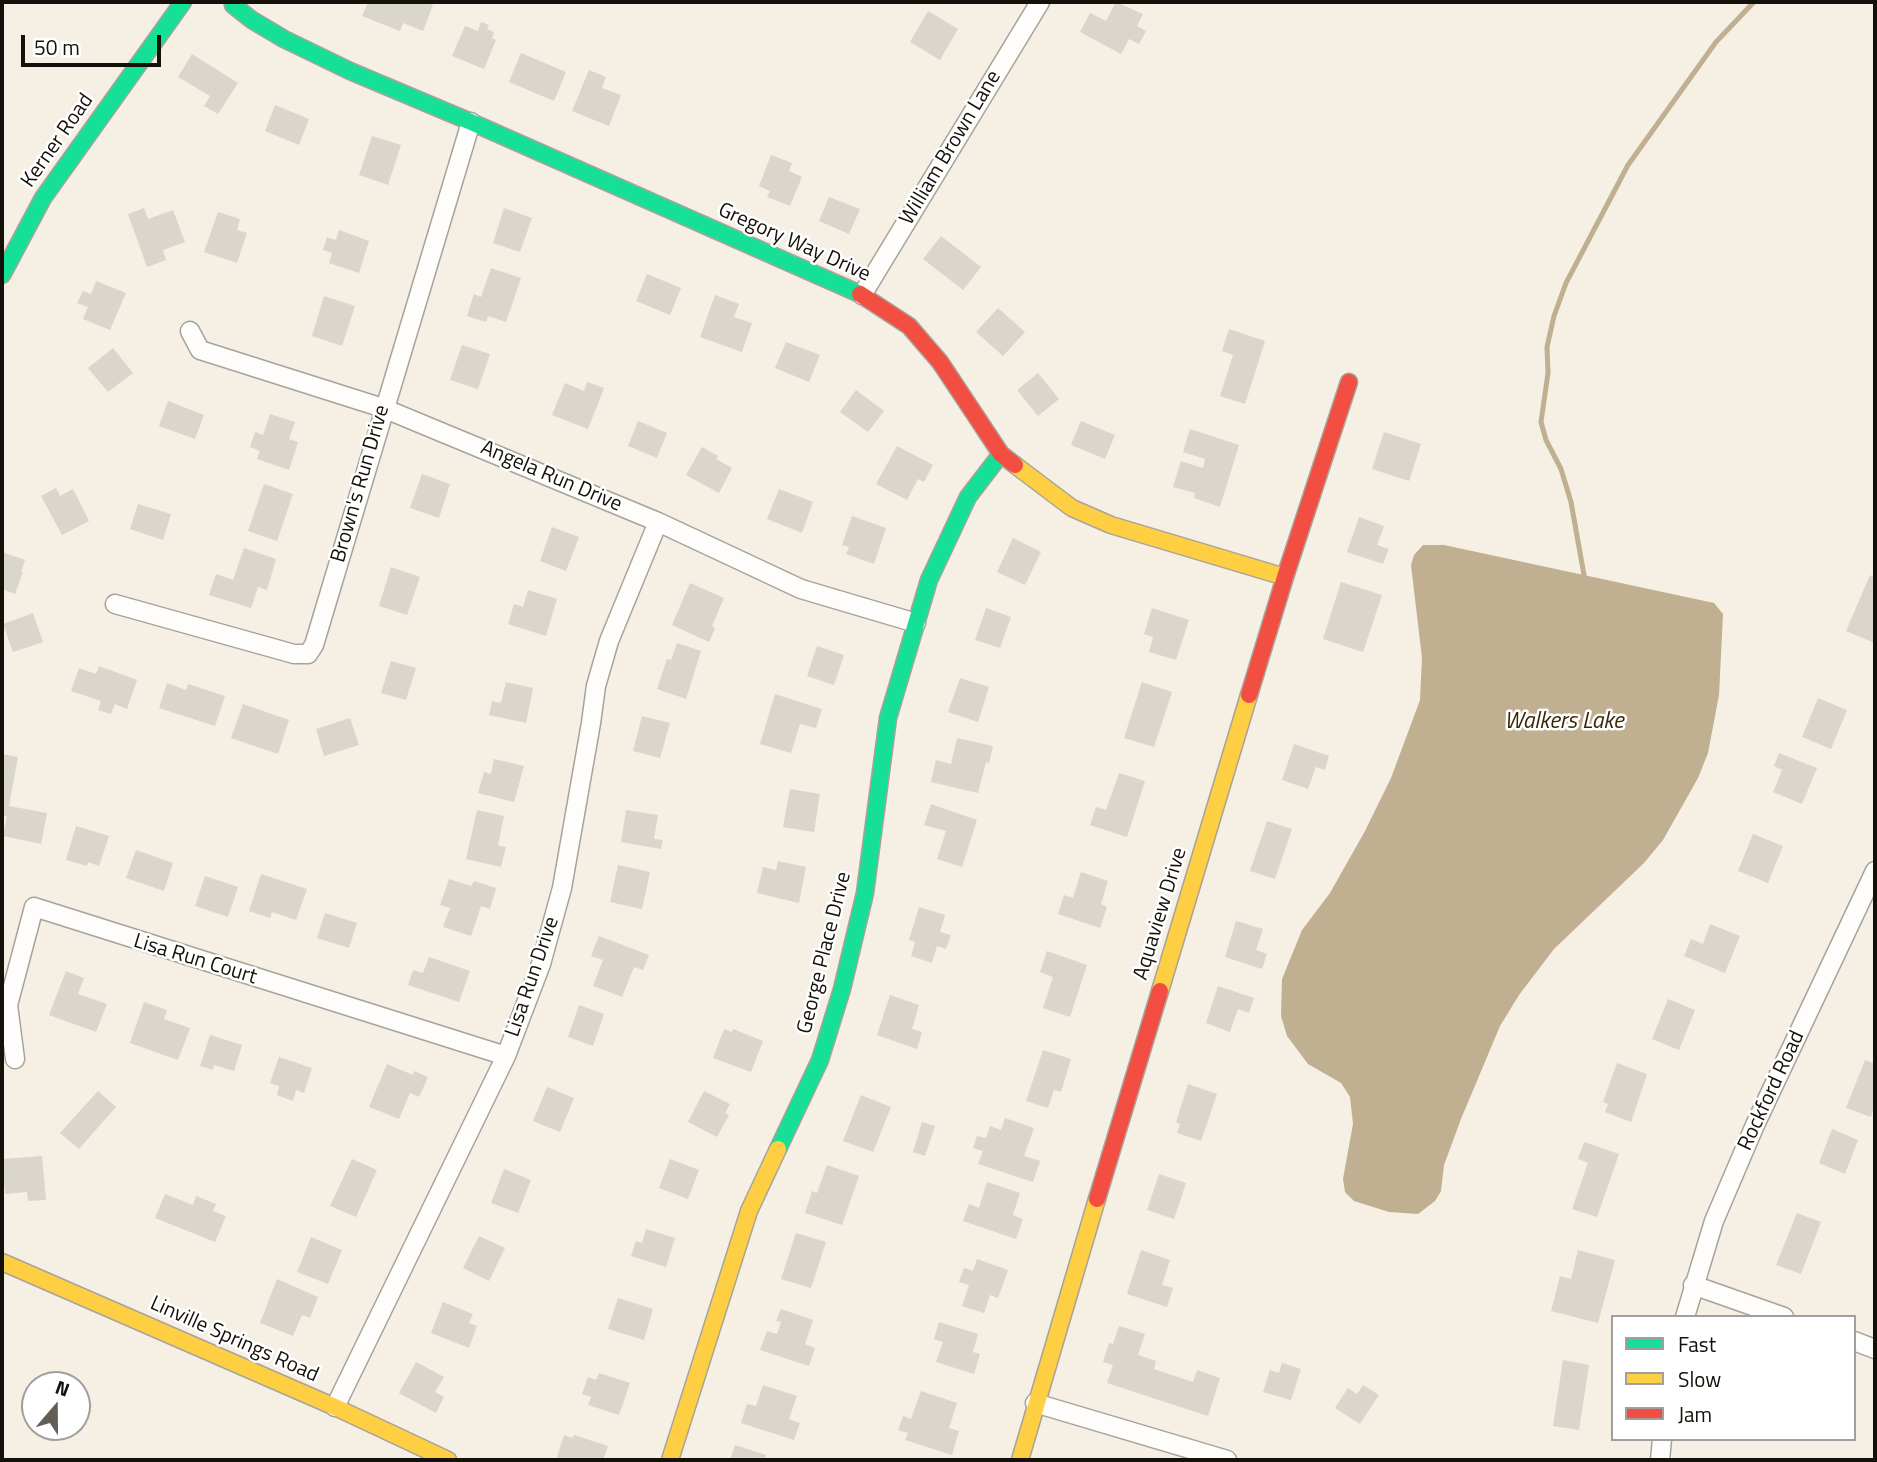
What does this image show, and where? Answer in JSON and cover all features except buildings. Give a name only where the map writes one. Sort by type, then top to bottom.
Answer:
[{"type":"street","name":"Kerner Road","points":[[2,275],[43,198],[183,2]]},
{"type":"street","name":"William Brown Lane","points":[[862,295],[1040,2]]},
{"type":"street","name":"Gregory Way Drive","points":[[233,5],[284,39],[350,71],[471,121],[862,295],[909,326],[940,362],[1000,454],[1072,508],[1111,525],[1285,577]]},
{"type":"street","name":"Brown's Run Drive","points":[[115,604],[294,654],[308,653],[314,645],[471,121]]},
{"type":"street","name":"Angela Run Drive","points":[[190,331],[200,350],[383,408],[659,522],[801,589],[916,623]]},
{"type":"street","name":"Aquaview Drive","points":[[1020,1460],[1285,577],[1349,382]]},
{"type":"street","name":"George Place Drive","points":[[670,1460],[749,1211],[820,1059],[842,989],[865,893],[888,718],[929,580],[962,509],[982,475],[1000,454]]},
{"type":"street","name":"Lisa Run Drive","points":[[335,1406],[506,1056],[541,964],[562,888],[596,686],[609,641],[659,522]]},
{"type":"street","name":"Rockford Road","points":[[1686,1315],[1714,1221],[1755,1125],[1871,894],[1875,871]]},
{"type":"street","name":"Lisa Run Court","points":[[15,1059],[8,1005],[34,907],[506,1056]]},
{"type":"street","name":"Linville Springs Road","points":[[2,1262],[335,1406],[448,1460]]},
{"type":"street","points":[[1693,1285],[1778,1315]]},
{"type":"street","points":[[1856,1342],[1875,1349]]},
{"type":"street","points":[[1035,1403],[1227,1460]]},
{"type":"street","points":[[1660,1460],[1662,1441]]},
{"type":"water","name":"Walkers Lake","points":[[1423,545],[1444,545],[1714,603],[1723,614],[1719,695],[1708,753],[1698,778],[1663,840],[1644,863],[1554,949],[1519,995],[1500,1026],[1461,1119],[1444,1165],[1441,1191],[1435,1201],[1418,1214],[1389,1212],[1354,1201],[1345,1192],[1343,1179],[1353,1124],[1350,1097],[1341,1083],[1308,1064],[1287,1036],[1281,1016],[1282,979],[1302,930],[1330,893],[1365,831],[1391,778],[1420,700],[1422,658],[1411,565],[1414,555]]},
{"type":"waterway","points":[[1583,580],[1571,502],[1561,469],[1546,440],[1541,422],[1548,373],[1547,347],[1554,316],[1566,283],[1628,165],[1716,42],[1754,2]]},
{"type":"traffic: fast","points":[[2,275],[43,198],[183,2]]},
{"type":"traffic: fast","points":[[233,5],[284,39],[350,71],[860,294]]},
{"type":"traffic: fast","points":[[778,1149],[820,1060],[842,989],[865,893],[888,718],[929,580],[968,497],[1001,454]]},
{"type":"traffic: slow","points":[[1015,465],[1072,508],[1111,525],[1285,577]]},
{"type":"traffic: slow","points":[[1160,991],[1249,695]]},
{"type":"traffic: slow","points":[[670,1460],[749,1211],[778,1149]]},
{"type":"traffic: slow","points":[[1020,1460],[1097,1199]]},
{"type":"traffic: slow","points":[[2,1262],[335,1407],[448,1460]]},
{"type":"traffic: jam","points":[[860,294],[909,326],[940,362],[1001,454],[1015,465]]},
{"type":"traffic: jam","points":[[1249,695],[1349,382]]},
{"type":"traffic: jam","points":[[1097,1199],[1160,991]]}]
